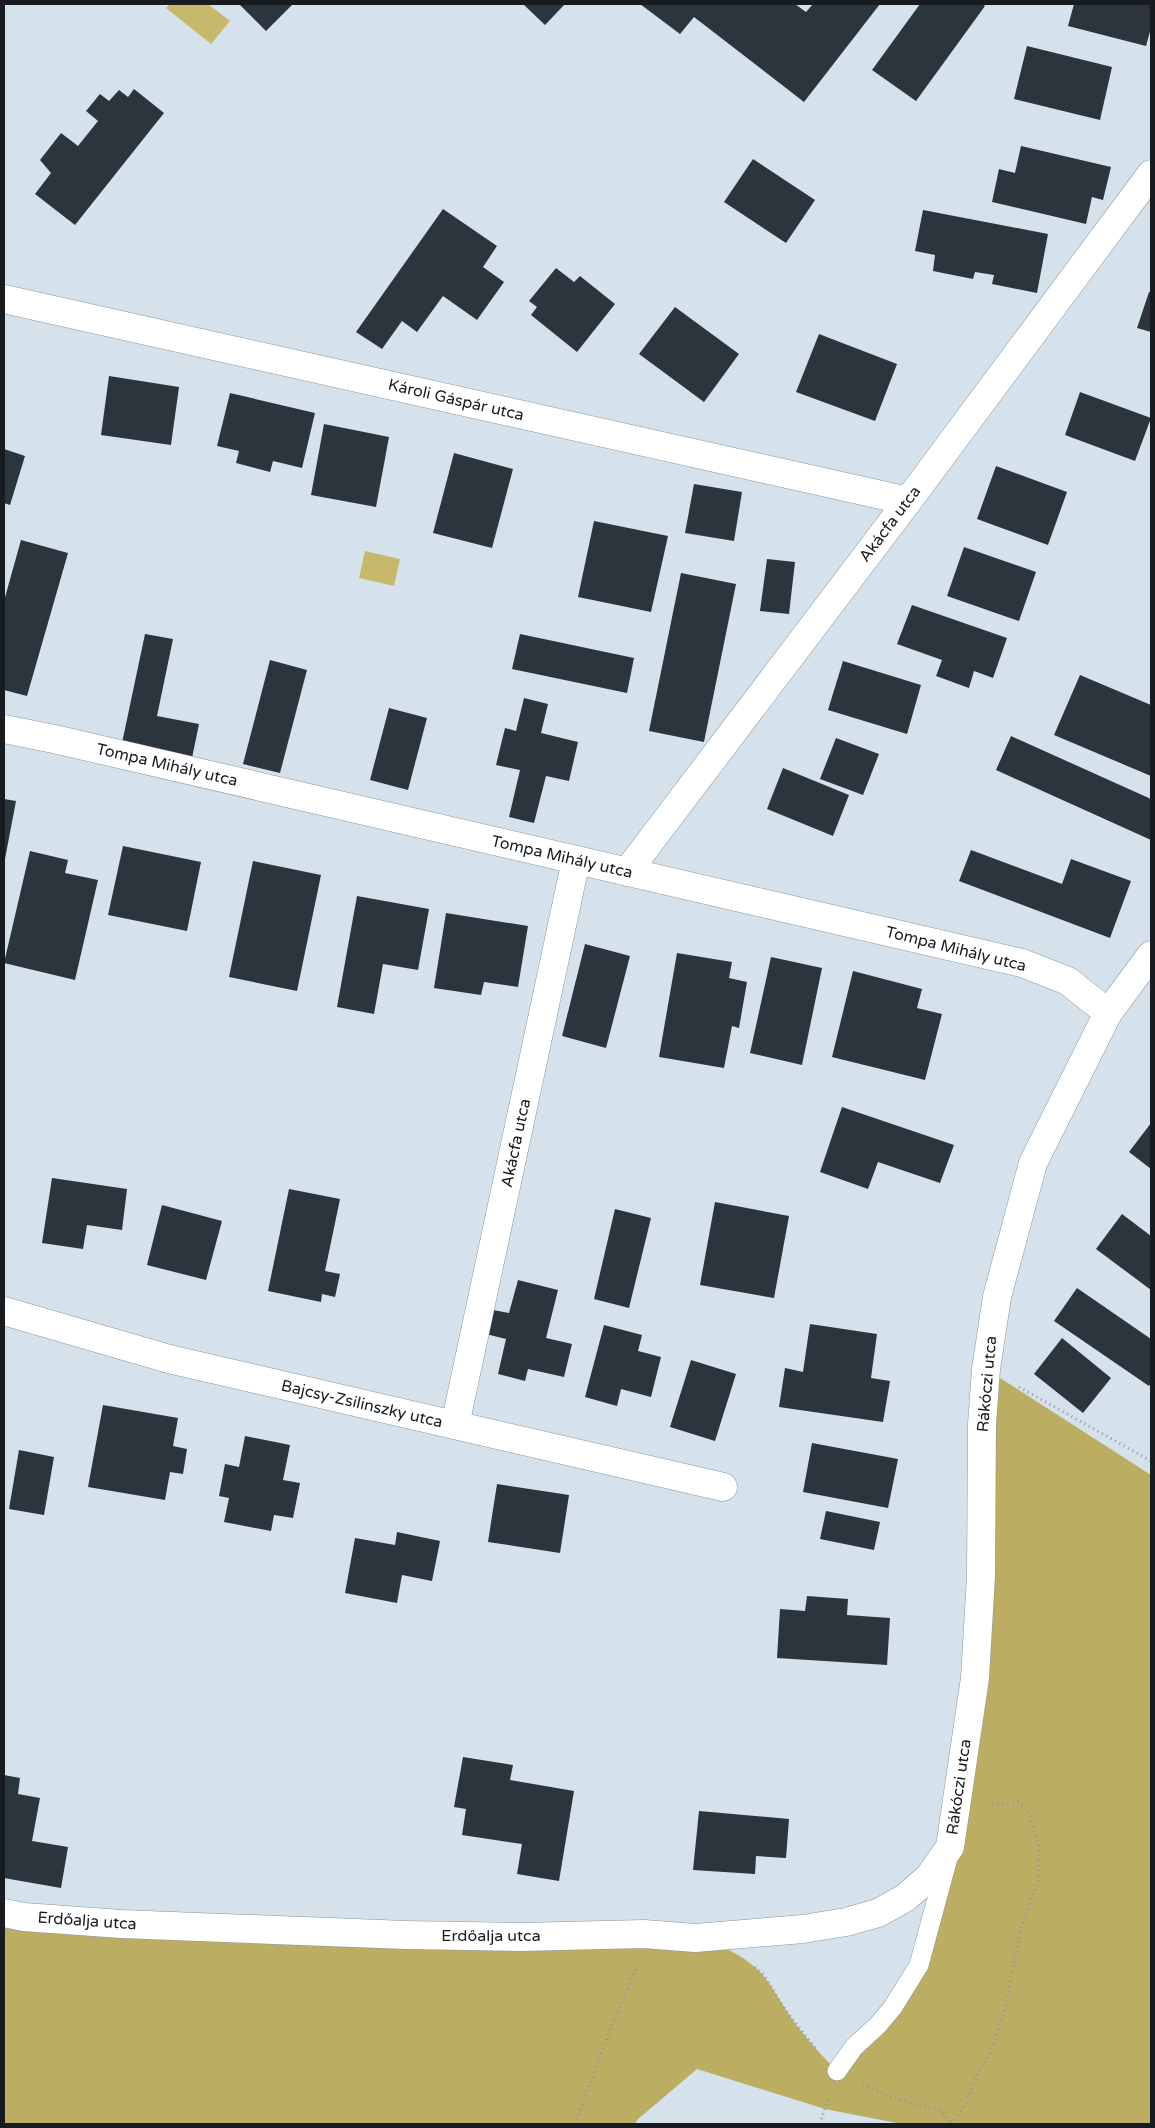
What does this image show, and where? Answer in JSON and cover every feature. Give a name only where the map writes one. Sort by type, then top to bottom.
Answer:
[{"type":"street","name":"Akácfa utca","points":[[627,872],[908,501],[1151,174]]},
{"type":"street","name":"Károli Gáspár utca","points":[[4,299],[908,501]]},
{"type":"street","name":"Tompa Mihály utca","points":[[4,729],[1022,963],[1068,981],[1108,1013]]},
{"type":"street","name":"Akácfa utca","points":[[455,1425],[576,860]]},
{"type":"street","name":"Rákóczi utca","points":[[950,1847],[975,1678],[983,1497],[982,1424],[986,1369],[997,1297],[1033,1162],[1108,1013],[1151,955]]},
{"type":"street","name":"Bajcsy-Zsilinszky utca","points":[[4,1311],[169,1359],[723,1487]]},
{"type":"street","name":"Erdőalja utca","points":[[4,1913],[121,1924],[406,1935],[521,1937],[644,1934],[695,1938],[803,1929],[846,1922],[878,1913],[905,1898],[929,1877],[950,1847]]},
{"type":"lane","points":[[837,2071],[854,2047],[878,2025],[893,2007],[919,1965],[950,1847]]},
{"type":"path","points":[[986,1369],[1151,1461]]},
{"type":"path","points":[[753,1964],[764,1975],[803,2034],[837,2071],[894,2098],[938,2110],[952,2124],[966,2104],[977,2075],[990,2051],[1005,2008],[1021,1928],[1038,1880],[1040,1852],[1030,1816],[1022,1804],[1014,1802],[987,1805],[957,1801]]},
{"type":"path","points":[[575,2124],[612,2025],[635,1973],[644,1934]]},
{"type":"shaded area","points":[[170,4],[208,4],[230,21],[211,44],[166,8]]},
{"type":"shaded area","points":[[365,551],[400,559],[394,586],[359,578]]},
{"type":"shaded area","points":[[986,1369],[1151,1475],[1151,2124],[902,2124],[825,2109],[697,2069],[637,2120],[635,2124],[4,2124],[4,1913],[725,1948],[748,1961],[756,1968],[799,2028],[837,2071],[906,1988],[950,1847]]},
{"type":"building","points":[[239,4],[293,4],[266,31]]},
{"type":"building","points":[[523,4],[565,4],[545,25]]},
{"type":"building","points":[[640,4],[795,4],[806,12],[813,4],[880,4],[804,102],[694,17],[680,34]]},
{"type":"building","points":[[920,4],[982,4],[985,6],[916,101],[872,70]]},
{"type":"building","points":[[1074,4],[1151,4],[1151,28],[1146,46],[1068,26]]},
{"type":"building","points":[[1027,46],[1112,67],[1100,120],[1014,99]]},
{"type":"building","points":[[134,89],[164,113],[75,225],[35,194],[51,173],[40,160],[61,133],[78,146],[98,121],[86,111],[100,94],[109,101],[119,90],[128,97]]},
{"type":"building","points":[[1021,146],[1111,167],[1103,200],[1092,197],[1086,224],[992,202],[999,169],[1015,173]]},
{"type":"building","points":[[753,159],[815,200],[786,243],[724,202]]},
{"type":"building","points":[[443,209],[497,246],[483,267],[504,282],[477,320],[443,296],[417,332],[402,321],[382,349],[356,332]]},
{"type":"building","points":[[923,210],[1048,234],[1037,293],[992,284],[994,275],[975,272],[973,279],[933,271],[935,255],[915,251]]},
{"type":"building","points":[[556,268],[574,282],[580,276],[615,304],[577,352],[531,315],[537,307],[529,301]]},
{"type":"building","points":[[1149,292],[1151,292],[1151,332],[1137,328]]},
{"type":"building","points":[[675,307],[739,354],[704,402],[639,354]]},
{"type":"building","points":[[819,334],[897,364],[875,421],[796,392]]},
{"type":"building","points":[[109,376],[179,387],[171,445],[101,435]]},
{"type":"building","points":[[1080,392],[1151,418],[1135,461],[1065,435]]},
{"type":"building","points":[[230,393],[315,413],[302,468],[273,461],[270,472],[236,463],[239,451],[217,446]]},
{"type":"building","points":[[324,424],[389,437],[376,507],[311,495]]},
{"type":"building","points":[[4,449],[25,456],[10,505],[4,503]]},
{"type":"building","points":[[454,453],[513,469],[492,548],[433,533]]},
{"type":"building","points":[[996,466],[1067,492],[1048,545],[977,519]]},
{"type":"building","points":[[694,484],[742,492],[734,541],[685,533]]},
{"type":"building","points":[[594,521],[668,536],[651,612],[578,597]]},
{"type":"building","points":[[21,540],[68,553],[27,696],[4,690],[4,601]]},
{"type":"building","points":[[964,547],[1036,572],[1019,621],[947,596]]},
{"type":"building","points":[[767,559],[795,562],[789,614],[760,611]]},
{"type":"building","points":[[681,573],[736,584],[704,742],[649,731]]},
{"type":"building","points":[[912,605],[1007,638],[993,678],[974,671],[969,688],[936,676],[942,660],[897,644]]},
{"type":"building","points":[[145,634],[173,639],[157,716],[199,724],[192,758],[122,743]]},
{"type":"building","points":[[520,634],[634,658],[627,693],[512,669]]},
{"type":"building","points":[[270,660],[307,670],[280,773],[243,764]]},
{"type":"building","points":[[843,661],[921,685],[907,734],[828,710]]},
{"type":"building","points":[[1080,675],[1151,705],[1151,776],[1054,735]]},
{"type":"building","points":[[524,698],[548,704],[541,733],[578,742],[569,781],[546,776],[534,823],[509,817],[520,770],[496,765],[505,728],[516,731]]},
{"type":"building","points":[[389,708],[427,718],[408,790],[370,780]]},
{"type":"building","points":[[1011,736],[1151,799],[1151,840],[996,770]]},
{"type":"building","points":[[836,738],[879,754],[863,795],[820,779]]},
{"type":"building","points":[[783,768],[849,795],[833,836],[767,809]]},
{"type":"building","points":[[4,799],[16,801],[5,859],[4,859]]},
{"type":"building","points":[[123,846],[201,862],[187,931],[108,915]]},
{"type":"building","points":[[971,850],[1062,884],[1071,859],[1131,881],[1110,938],[959,881]]},
{"type":"building","points":[[30,851],[68,860],[65,873],[98,880],[75,980],[4,963]]},
{"type":"building","points":[[253,861],[321,875],[297,991],[229,977]]},
{"type":"building","points":[[357,896],[429,909],[418,970],[383,964],[374,1014],[337,1007]]},
{"type":"building","points":[[446,913],[528,926],[518,987],[484,982],[481,995],[434,988]]},
{"type":"building","points":[[585,944],[630,956],[606,1048],[562,1036]]},
{"type":"building","points":[[677,953],[732,962],[729,978],[747,982],[739,1028],[732,1026],[724,1068],[659,1057]]},
{"type":"building","points":[[771,957],[822,968],[802,1065],[750,1053]]},
{"type":"building","points":[[853,971],[922,989],[917,1008],[942,1014],[925,1080],[832,1057]]},
{"type":"building","points":[[842,1107],[954,1145],[940,1183],[878,1162],[868,1189],[820,1172]]},
{"type":"building","points":[[1151,1123],[1151,1169],[1129,1152]]},
{"type":"building","points":[[52,1178],[127,1189],[122,1230],[87,1225],[83,1249],[42,1243]]},
{"type":"building","points":[[289,1189],[340,1199],[325,1271],[340,1274],[335,1297],[322,1294],[321,1302],[268,1291]]},
{"type":"building","points":[[715,1202],[789,1216],[774,1298],[700,1285]]},
{"type":"building","points":[[162,1205],[222,1221],[206,1280],[147,1265]]},
{"type":"building","points":[[615,1209],[651,1218],[629,1308],[594,1299]]},
{"type":"building","points":[[1122,1214],[1151,1236],[1151,1290],[1096,1249]]},
{"type":"building","points":[[518,1280],[558,1290],[546,1338],[572,1344],[564,1377],[528,1369],[525,1381],[498,1374],[506,1339],[482,1333],[488,1309],[509,1313]]},
{"type":"building","points":[[1077,1288],[1151,1339],[1151,1383],[1149,1386],[1054,1321]]},
{"type":"building","points":[[810,1324],[877,1334],[871,1378],[890,1381],[883,1422],[779,1407],[785,1368],[803,1372]]},
{"type":"building","points":[[604,1325],[642,1335],[638,1351],[661,1357],[651,1397],[621,1389],[617,1406],[585,1397]]},
{"type":"building","points":[[1062,1338],[1111,1378],[1083,1413],[1034,1374]]},
{"type":"building","points":[[691,1360],[736,1374],[715,1441],[670,1427]]},
{"type":"building","points":[[103,1405],[178,1418],[173,1446],[187,1449],[183,1474],[170,1472],[165,1500],[88,1487]]},
{"type":"building","points":[[245,1436],[290,1445],[283,1480],[300,1483],[293,1518],[274,1515],[271,1531],[224,1522],[229,1498],[219,1496],[225,1464],[239,1467]]},
{"type":"building","points":[[812,1443],[898,1459],[888,1508],[803,1492]]},
{"type":"building","points":[[19,1450],[54,1457],[44,1515],[9,1509]]},
{"type":"building","points":[[497,1484],[569,1495],[560,1553],[488,1542]]},
{"type":"building","points":[[826,1511],[880,1522],[874,1550],[820,1539]]},
{"type":"building","points":[[397,1532],[440,1541],[432,1581],[402,1575],[397,1603],[345,1593],[355,1538],[395,1545]]},
{"type":"building","points":[[807,1596],[848,1599],[847,1615],[890,1618],[887,1665],[777,1658],[780,1609],[805,1611]]},
{"type":"building","points":[[463,1757],[513,1765],[510,1780],[574,1791],[559,1881],[517,1874],[522,1844],[462,1835],[466,1809],[454,1807]]},
{"type":"building","points":[[4,1775],[20,1778],[18,1794],[40,1798],[32,1841],[68,1847],[61,1888],[4,1878]]},
{"type":"building","points":[[699,1811],[789,1819],[786,1858],[756,1856],[755,1874],[693,1870]]}]
